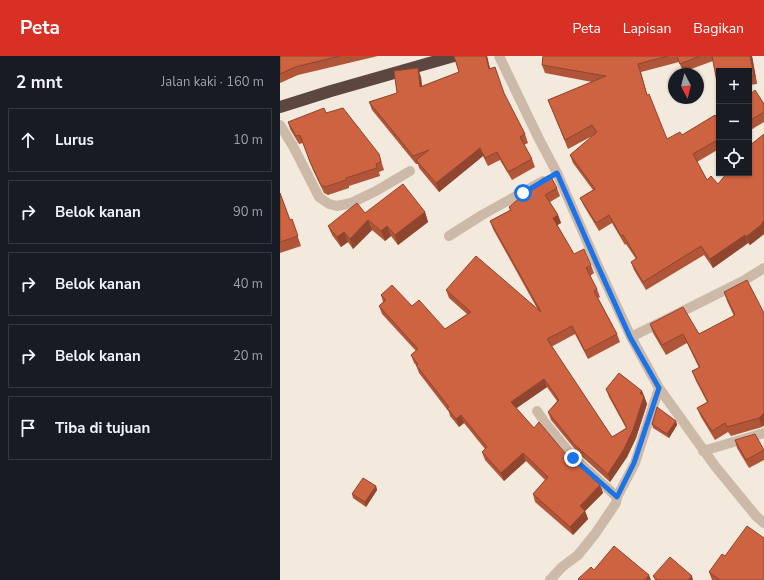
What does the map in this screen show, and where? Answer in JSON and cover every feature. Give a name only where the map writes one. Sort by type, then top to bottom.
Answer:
[{"type":"highway","points":[[280,107],[454,56]]},
{"type":"street","points":[[499,56],[557,173],[630,337],[659,388],[704,451],[756,516],[764,523]]},
{"type":"street","points":[[280,125],[293,146],[319,197],[329,204],[337,206],[351,203],[376,191],[410,171]]},
{"type":"street","points":[[449,236],[482,215],[557,173]]},
{"type":"street","points":[[630,337],[743,281],[764,268]]},
{"type":"street","points":[[550,580],[562,567],[578,555],[616,504],[617,497],[634,463],[659,388]]},
{"type":"street","points":[[537,412],[573,458],[617,497]]},
{"type":"street","points":[[704,451],[764,432]]},
{"type":"building","points":[[280,56],[340,56],[295,67],[280,74]]},
{"type":"building","points":[[454,56],[486,56],[489,69],[495,67],[504,93],[525,134],[520,137],[532,159],[508,172],[497,152],[485,158],[480,148],[436,183],[416,160],[429,150],[413,156],[369,102],[397,93],[394,71],[418,68],[420,87],[459,72]]},
{"type":"building","points":[[543,56],[668,56],[638,64],[647,95],[649,94],[667,139],[680,132],[682,135],[716,116],[716,141],[693,154],[707,180],[711,176],[718,184],[725,176],[752,176],[752,144],[764,134],[764,220],[761,225],[746,237],[745,235],[710,259],[701,246],[643,282],[631,262],[637,258],[623,235],[621,236],[609,215],[596,223],[580,198],[595,189],[570,155],[597,132],[592,125],[565,140],[548,100],[606,76],[542,65]]},
{"type":"building","points":[[677,56],[700,56],[680,64]]},
{"type":"building","points":[[712,56],[750,56],[754,75],[752,75],[752,68],[716,68],[716,77]]},
{"type":"building","points":[[755,90],[764,104],[764,112],[752,119],[752,104],[752,92]]},
{"type":"building","points":[[324,108],[326,113],[343,108],[379,154],[381,162],[376,164],[377,168],[346,178],[346,180],[325,187],[321,185],[310,162],[300,135],[296,136],[288,122]]},
{"type":"building","points":[[550,175],[557,188],[545,195],[558,215],[553,218],[574,254],[584,249],[591,265],[586,268],[597,289],[594,291],[617,334],[585,351],[572,326],[547,339],[612,437],[627,428],[606,389],[619,373],[642,391],[640,393],[644,396],[633,430],[624,449],[608,474],[575,445],[548,412],[559,400],[544,379],[511,402],[534,428],[539,422],[565,453],[600,485],[580,506],[585,511],[570,527],[533,494],[548,477],[523,453],[501,473],[482,452],[487,447],[461,415],[456,419],[447,408],[449,407],[416,365],[418,364],[411,355],[418,349],[379,306],[386,300],[381,295],[392,285],[412,306],[419,300],[445,329],[471,312],[446,290],[476,256],[541,312],[490,221],[511,210],[509,207],[542,179]]},
{"type":"building","points":[[403,184],[425,212],[395,235],[387,226],[381,231],[368,220],[350,239],[344,232],[337,237],[328,226],[357,203],[365,213]]},
{"type":"building","points":[[280,193],[290,220],[292,219],[298,236],[280,242]]},
{"type":"building","points":[[747,280],[764,313],[764,413],[759,418],[727,427],[725,423],[712,431],[697,408],[708,402],[692,371],[700,367],[683,334],[662,345],[650,324],[683,307],[699,334],[735,315],[724,292]]},
{"type":"building","points":[[657,407],[676,421],[667,434],[652,424]]},
{"type":"building","points":[[755,434],[764,450],[746,460],[735,440]]},
{"type":"building","points":[[363,478],[376,486],[365,502],[352,494]]},
{"type":"building","points":[[747,526],[764,538],[764,580],[720,580],[709,572],[722,554],[725,556]]},
{"type":"building","points":[[614,546],[649,575],[645,580],[578,579],[591,567],[594,570]]},
{"type":"building","points":[[670,557],[692,576],[688,580],[658,580],[653,576]]},
{"type":"route","points":[[523,193],[557,173],[630,337],[659,388],[634,463],[617,497],[573,458]]}]
